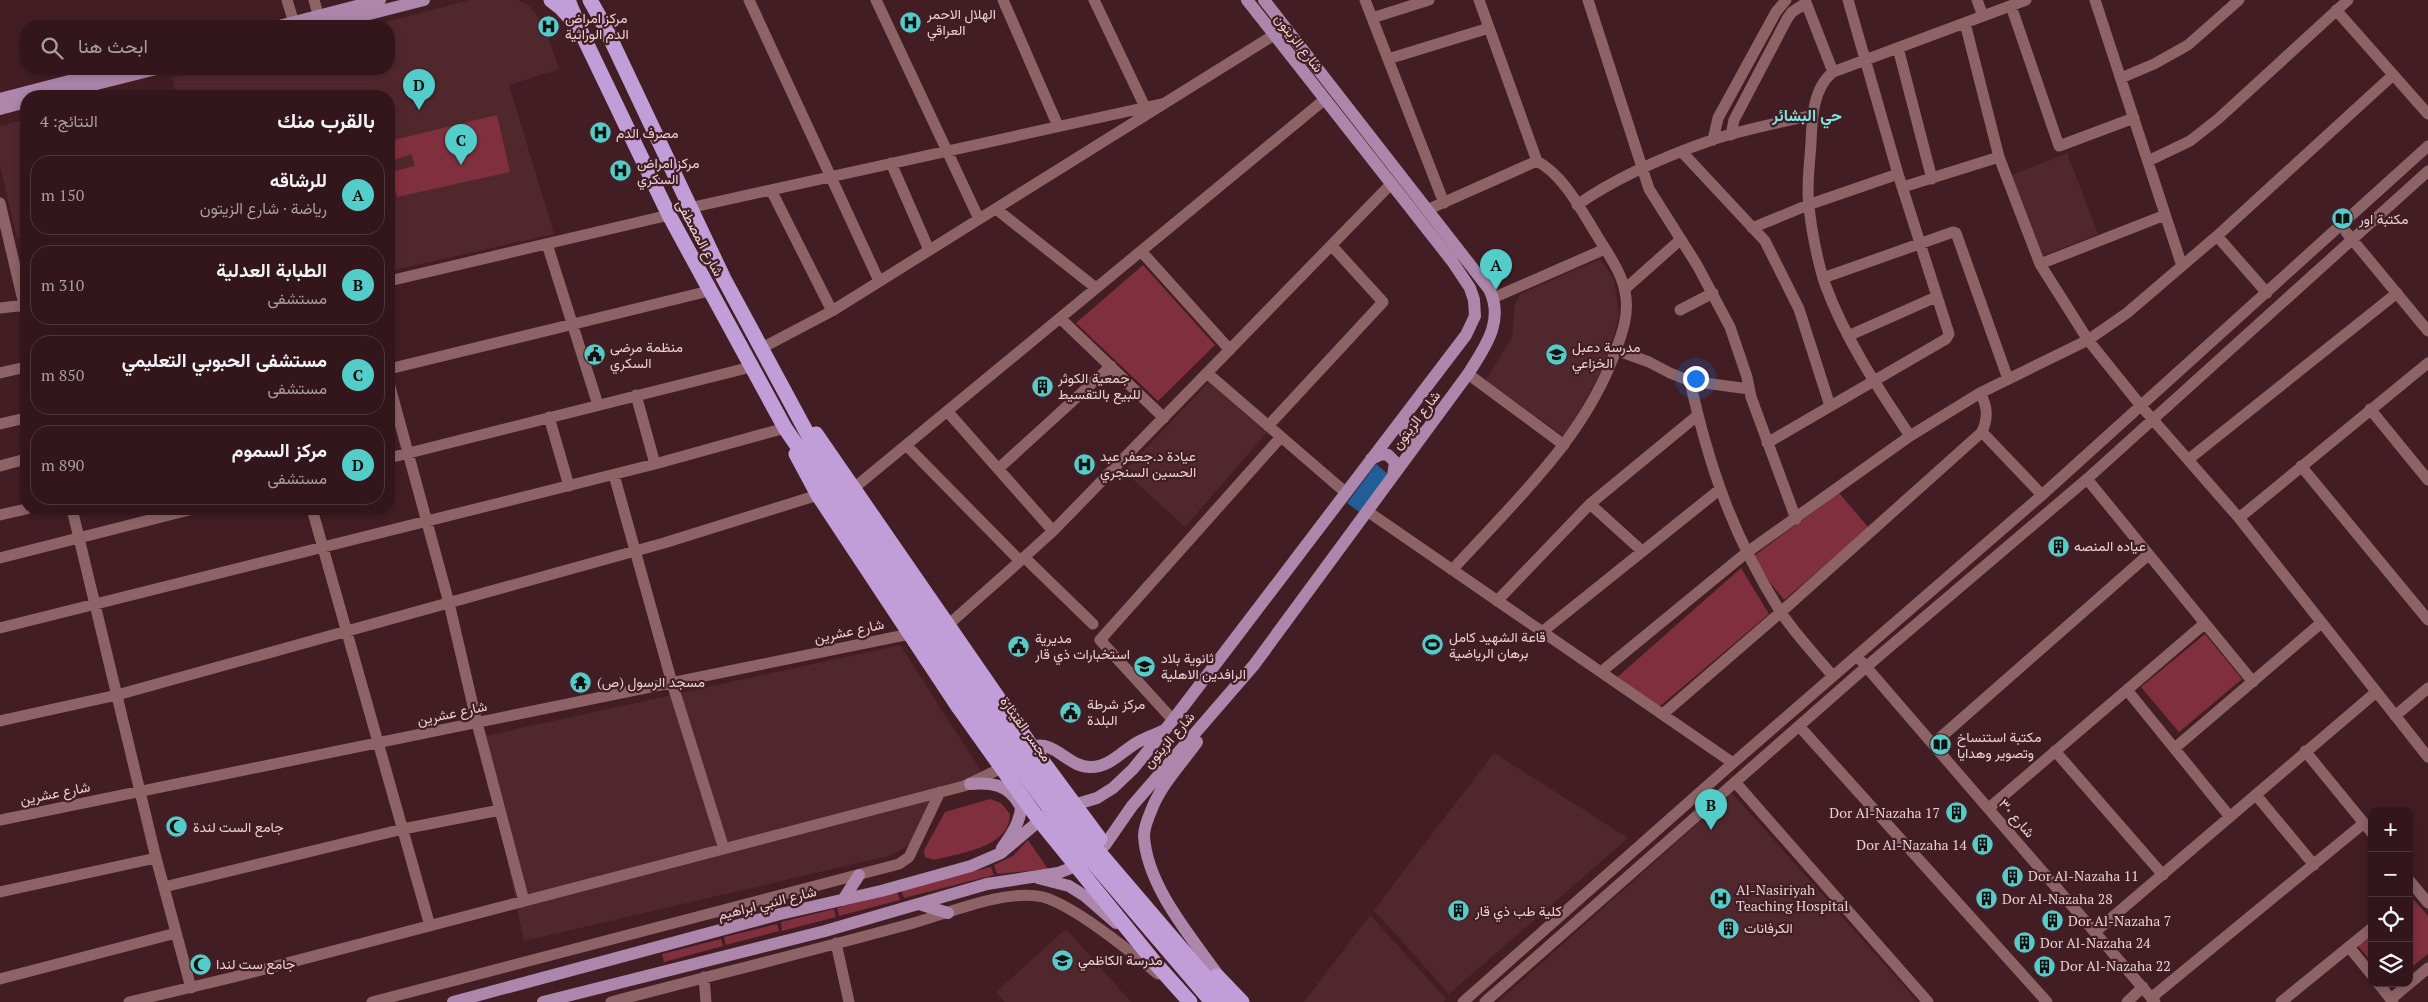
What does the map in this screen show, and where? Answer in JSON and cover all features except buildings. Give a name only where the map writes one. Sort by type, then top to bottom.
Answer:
[{"type":"highway","points":[[551,0],[568,16],[582,34]]},
{"type":"highway","name":"شارع المصطفى","points":[[568,0],[582,34],[669,215],[786,430]]},
{"type":"highway","name":"شارع المصطفى","points":[[592,0],[689,208],[781,387]]},
{"type":"highway","points":[[781,387],[816,461]]},
{"type":"highway","points":[[781,387],[822,440],[1032,747],[1074,804],[1105,845],[1148,896],[1242,1002]]},
{"type":"highway","points":[[786,430],[816,461]]},
{"type":"highway","points":[[786,430],[805,473],[818,495],[1002,769],[1076,867],[1188,999]]},
{"type":"highway","name":"مجسر القيثارة","points":[[816,461],[964,691],[1066,832],[1212,1002]]},
{"type":"highway","name":"مجسر القيثارة","points":[[816,461],[1075,824],[1227,1002]]},
{"type":"highway","points":[[1121,918],[1118,906],[1126,897],[1136,891],[1148,896]]},
{"type":"main road","points":[[329,20],[380,0]]},
{"type":"main road","points":[[334,20],[424,0]]},
{"type":"main road","name":"شارع الزيتون","points":[[1074,804],[1097,798],[1113,788],[1133,769],[1173,720],[1466,335],[1475,316],[1470,288],[1452,261],[1246,0]]},
{"type":"main road","name":"شارع الزيتون","points":[[1105,845],[1132,806],[1254,665],[1468,374],[1492,336],[1495,320],[1493,298],[1429,210],[1264,0]]},
{"type":"main road","points":[[34,90],[92,75]]},
{"type":"main road","points":[[73,90],[132,75]]},
{"type":"main road","points":[[0,99],[20,94]]},
{"type":"main road","points":[[0,109],[20,104]]},
{"type":"main road","points":[[1404,416],[1402,427],[1408,436],[1414,438],[1425,432]]},
{"type":"main road","points":[[1371,459],[1382,454],[1392,457],[1395,462],[1393,476]]},
{"type":"main road","points":[[1223,982],[1163,895],[1149,864],[1144,835],[1151,810],[1166,783],[1254,665]]},
{"type":"main road","points":[[1032,747],[1048,746],[1077,765],[1097,767],[1109,762],[1137,742],[1165,730]]},
{"type":"main road","points":[[970,784],[998,784],[1017,799],[1021,812]]},
{"type":"main road","points":[[995,856],[1012,833],[1021,812],[1019,791]]},
{"type":"main road","name":"شارع النبي ابراهيم","points":[[453,1002],[970,866],[995,856],[1019,840],[1039,820],[1048,814],[1074,804]]},
{"type":"main road","points":[[543,1002],[825,931],[987,884],[1033,877],[1076,867],[1094,856],[1105,845]]},
{"type":"main road","points":[[843,900],[859,875]]},
{"type":"main road","points":[[1033,877],[1069,886],[1085,896],[1142,946]]},
{"type":"main road","points":[[919,904],[948,913]]},
{"type":"main road","points":[[570,971],[576,994]]},
{"type":"street","points":[[287,0],[294,20]]},
{"type":"street","points":[[314,0],[320,20]]},
{"type":"street","points":[[749,0],[879,281]]},
{"type":"street","points":[[876,0],[979,220]]},
{"type":"street","points":[[1003,0],[1058,126]]},
{"type":"street","points":[[1094,0],[1145,107]]},
{"type":"street","points":[[1365,0],[1444,203]]},
{"type":"street","points":[[1372,18],[1429,0]]},
{"type":"street","points":[[1452,570],[1564,445],[1591,405],[1611,368],[1626,311],[1625,289],[1605,249],[1555,174],[1537,161],[1479,0]]},
{"type":"street","points":[[1588,0],[1649,189],[1680,240],[1698,265],[1730,328],[1767,443],[1796,519]]},
{"type":"street","points":[[1713,140],[1718,118],[1776,12],[1786,0]]},
{"type":"street","points":[[1767,443],[1949,337],[1898,174],[1848,0]]},
{"type":"street","points":[[1977,0],[1983,16]]},
{"type":"street","points":[[1910,436],[1873,380],[1848,336],[1823,278],[1808,205],[1813,115],[1822,82],[1833,72],[2026,0]]},
{"type":"street","points":[[2095,0],[2182,266]]},
{"type":"street","points":[[2120,78],[2154,64],[2188,45],[2239,0]]},
{"type":"street","points":[[2148,161],[2190,141],[2218,119],[2348,0]]},
{"type":"street","points":[[1731,135],[1734,120],[1787,19],[1806,1],[1833,72]]},
{"type":"street","points":[[2011,6],[2059,146],[2134,118]]},
{"type":"street","points":[[2336,10],[2428,114]]},
{"type":"street","points":[[1965,23],[1999,158],[2040,264],[2088,340],[2141,406],[2239,518],[2375,693],[2428,757]]},
{"type":"street","points":[[1388,59],[1489,28]]},
{"type":"street","points":[[760,349],[832,311],[1274,36]]},
{"type":"street","points":[[1898,48],[1932,179]]},
{"type":"street","points":[[1601,672],[1746,553],[1910,436],[1980,393],[2088,340],[2127,313],[2217,236],[2393,75]]},
{"type":"street","points":[[854,488],[1324,100]]},
{"type":"street","points":[[689,208],[1170,102]]},
{"type":"street","points":[[1577,205],[1598,191],[1642,169],[1713,140],[1813,115]]},
{"type":"street","points":[[1463,1002],[1733,763],[2042,495],[2428,146]]},
{"type":"street","points":[[1682,152],[1765,241],[1799,309],[1830,406]]},
{"type":"street","points":[[1903,187],[1999,158]]},
{"type":"street","points":[[1429,210],[1537,161]]},
{"type":"street","points":[[891,163],[929,250]]},
{"type":"street","points":[[1485,1002],[1866,667],[2087,479],[2428,171]]},
{"type":"street","points":[[1752,228],[1808,205],[1898,174]]},
{"type":"street","points":[[948,625],[1053,531],[1391,184]]},
{"type":"street","points":[[771,190],[832,311]]},
{"type":"street","points":[[0,202],[20,285]]},
{"type":"street","points":[[996,209],[1096,288]]},
{"type":"street","points":[[2040,264],[2165,214]]},
{"type":"street","points":[[395,280],[669,215]]},
{"type":"street","points":[[2340,226],[2428,331]]},
{"type":"street","points":[[1823,278],[1953,232],[1959,236],[2008,379]]},
{"type":"street","points":[[2217,236],[2267,293]]},
{"type":"street","points":[[1625,289],[1680,240]]},
{"type":"street","points":[[547,244],[598,405]]},
{"type":"street","points":[[1268,426],[1383,302],[1332,246]]},
{"type":"street","points":[[1493,298],[1605,249]]},
{"type":"street","points":[[1140,251],[1230,350]]},
{"type":"street","points":[[395,368],[710,291]]},
{"type":"street","points":[[1680,310],[1713,293]]},
{"type":"street","points":[[2189,459],[2397,293]]},
{"type":"street","points":[[1848,336],[1936,297]]},
{"type":"street","points":[[0,308],[20,308]]},
{"type":"street","points":[[1060,318],[1164,418]]},
{"type":"street","points":[[1616,350],[1649,362],[1670,374],[1690,381],[1749,389]]},
{"type":"street","points":[[2239,518],[2428,363]]},
{"type":"street","points":[[998,469],[1110,366]]},
{"type":"street","points":[[395,457],[751,367]]},
{"type":"street","points":[[0,374],[20,369]]},
{"type":"street","points":[[1207,373],[1345,492]]},
{"type":"street","points":[[1468,374],[1564,445]]},
{"type":"street","points":[[1690,381],[1719,490],[1746,553],[1781,612],[1833,676]]},
{"type":"street","points":[[1663,714],[1781,612],[1982,432],[1987,416],[1984,400],[1980,393]]},
{"type":"street","points":[[636,395],[655,464]]},
{"type":"street","points":[[2370,409],[2428,480]]},
{"type":"street","points":[[947,411],[1053,531]]},
{"type":"street","points":[[1497,600],[1590,504],[1698,416]]},
{"type":"street","points":[[549,417],[569,486]]},
{"type":"street","points":[[0,424],[20,419]]},
{"type":"street","points":[[395,422],[408,454],[427,521],[449,603],[477,723],[524,901]]},
{"type":"street","points":[[0,628],[786,430]]},
{"type":"street","points":[[1982,432],[2042,495]]},
{"type":"street","points":[[1173,720],[1100,640],[1281,437]]},
{"type":"street","points":[[906,445],[1022,559],[1093,624]]},
{"type":"street","points":[[0,466],[20,461]]},
{"type":"street","points":[[2301,466],[2428,620]]},
{"type":"street","points":[[614,474],[634,552],[672,683],[724,849]]},
{"type":"street","points":[[2087,479],[2253,682]]},
{"type":"street","points":[[1542,632],[1719,490]]},
{"type":"street","points":[[0,721],[118,696],[634,552],[818,495]]},
{"type":"street","points":[[1590,504],[1642,551]]},
{"type":"street","points":[[0,515],[20,510]]},
{"type":"street","points":[[1367,512],[1733,763]]},
{"type":"street","points":[[74,515],[156,858],[191,988]]},
{"type":"street","points":[[0,558],[170,515]]},
{"type":"street","points":[[314,515],[430,926]]},
{"type":"street","points":[[1932,744],[2148,555]]},
{"type":"street","points":[[2176,747],[2321,623]]},
{"type":"street","points":[[1989,808],[2204,624]]},
{"type":"street","name":"شارع عشرين","points":[[0,820],[910,634]]},
{"type":"street","name":"شارع ٣٠","points":[[1856,656],[2153,1000]]},
{"type":"street","points":[[2395,716],[2428,688]]},
{"type":"street","points":[[2127,690],[2176,747],[2230,817]]},
{"type":"street","points":[[2095,932],[2375,693]]},
{"type":"street","points":[[1800,726],[2047,1002]]},
{"type":"street","points":[[129,1002],[191,988],[970,784],[1002,769],[1032,747]]},
{"type":"street","points":[[2055,751],[2163,875]]},
{"type":"street","points":[[2305,751],[2368,828]]},
{"type":"street","points":[[1735,782],[1928,1002]]},
{"type":"street","points":[[372,1002],[859,875],[905,861],[909,857],[940,792]]},
{"type":"street","points":[[2256,795],[2314,865]]},
{"type":"street","points":[[164,887],[403,829],[500,810]]},
{"type":"street","points":[[2153,1000],[2364,823]]},
{"type":"street","points":[[0,892],[156,858]]},
{"type":"street","points":[[2414,894],[2428,903]]},
{"type":"street","points":[[611,1002],[992,900],[1026,895],[1042,897],[1067,908],[1091,924],[1188,999]]},
{"type":"street","points":[[2281,1002],[2368,931]]},
{"type":"street","points":[[0,978],[176,933]]},
{"type":"street","points":[[836,943],[850,1002]]},
{"type":"street","points":[[2349,946],[2368,970]]},
{"type":"street","points":[[2381,987],[2392,1000],[2428,968]]},
{"type":"street","points":[[704,978],[706,1002]]},
{"type":"street","points":[[2127,1002],[2143,987]]},
{"type":"shaded area","points":[[470,0],[517,0],[527,4],[536,14],[549,40],[559,69],[509,85],[554,234],[395,270],[395,90],[175,90],[172,78],[184,75],[395,75],[394,20]]},
{"type":"shaded area","points":[[497,115],[510,172],[397,197],[395,171],[415,166],[411,154],[395,160],[395,140]]},
{"type":"shaded area","points":[[20,121],[20,237],[17,238],[0,166],[0,126]]},
{"type":"shaded area","points":[[2067,153],[2098,234],[2043,256],[2010,176]]},
{"type":"shaded area","name":"مدرسة دعبل الخزاعي","points":[[1600,259],[1614,280],[1619,315],[1607,361],[1565,437],[1485,381],[1512,338],[1515,304],[1520,294]]},
{"type":"shaded area","points":[[1143,265],[1215,345],[1158,401],[1076,323]]},
{"type":"shaded area","points":[[1209,382],[1267,432],[1185,527],[1124,471]]},
{"type":"shaded area","points":[[1839,493],[1869,528],[1784,600],[1751,558]]},
{"type":"shaded area","points":[[1741,568],[1769,614],[1659,707],[1614,680]]},
{"type":"shaded area","points":[[2205,634],[2242,679],[2179,732],[2141,687]]},
{"type":"shaded area","points":[[900,645],[983,774],[935,792],[910,844],[892,855],[524,941],[481,737]]},
{"type":"shaded area","points":[[1494,753],[1628,838],[1449,994],[1374,910]]},
{"type":"shaded area","name":"Al-Nasiriyah Teaching Hospital","points":[[1732,793],[1918,1002],[1498,1002]]},
{"type":"shaded area","points":[[990,799],[1001,803],[1010,814],[1008,825],[1002,835],[993,842],[969,851],[934,860],[925,857],[924,850],[945,812]]},
{"type":"shaded area","points":[[1028,840],[1048,869],[997,874],[994,865],[1013,856]]},
{"type":"shaded area","points":[[991,867],[994,875],[904,898],[901,890]]},
{"type":"shaded area","points":[[897,891],[900,900],[839,916],[837,908]]},
{"type":"shaded area","points":[[2413,901],[2428,916],[2428,954],[2413,966],[2413,942]]},
{"type":"shaded area","points":[[834,909],[836,917],[782,931],[781,922]]},
{"type":"shaded area","points":[[1370,915],[1446,999],[1443,1002],[1304,1002]]},
{"type":"shaded area","points":[[777,924],[779,931],[726,945],[724,937]]},
{"type":"shaded area","name":"مدرسة الكاظمي","points":[[1066,929],[1131,1002],[1005,1002],[996,992]]},
{"type":"shaded area","points":[[2368,937],[2368,957],[2357,945]]},
{"type":"shaded area","points":[[721,939],[723,946],[664,962],[662,954]]},
{"type":"water","points":[[1376,464],[1389,475],[1362,514],[1347,503]]},
{"type":"place","name":"الهلال الاحمر العراقي","points":[[911,22]]},
{"type":"place","name":"مركز امراض الدم الوراثية","points":[[549,26]]},
{"type":"place","name":"مركز السموم","points":[[419,110]]},
{"type":"place","name":"مصرف الدم","points":[[600,133]]},
{"type":"place","name":"مستشفى الحبوبي التعليمي","points":[[461,165]]},
{"type":"place","name":"مركز امراض السكري","points":[[621,171]]},
{"type":"place","name":"مكتبة اور","points":[[2343,219]]},
{"type":"place","name":"للرشاقه","points":[[1496,290]]},
{"type":"place","name":"منظمة مرضى السكري","points":[[594,355]]},
{"type":"place","name":"مدرسة دعبل الخزاعي","points":[[1556,355]]},
{"type":"place","name":"جمعية الكوثر للبيع بالتقسيط","points":[[1042,386]]},
{"type":"place","name":"عيادة د.جعفر عبد الحسين السنجري","points":[[1084,464]]},
{"type":"place","name":"عياده المنصه","points":[[2058,546]]},
{"type":"place","name":"قاعة الشهيد كامل برهان الرياضية","points":[[1433,645]]},
{"type":"place","name":"مديرية استخبارات ذي قار","points":[[1019,646]]},
{"type":"place","name":"ثانوية بلاد الرافدين الاهلية","points":[[1145,666]]},
{"type":"place","name":"مسجد الرسول (ص)","points":[[581,682]]},
{"type":"place","name":"مركز شرطة البلدة","points":[[1071,712]]},
{"type":"place","name":"مكتبة استنساخ وتصوير وهدايا","points":[[1941,745]]},
{"type":"place","name":"Dor Al-Nazaha 17","points":[[1956,813]]},
{"type":"place","name":"جامع الست لندة","points":[[177,827]]},
{"type":"place","name":"الطبابة العدلية","points":[[1711,830]]},
{"type":"place","name":"Dor Al-Nazaha 14","points":[[1983,845]]},
{"type":"place","name":"Dor Al-Nazaha 11","points":[[2012,876]]},
{"type":"place","name":"Al-Nasiriyah Teaching Hospital","points":[[1720,898]]},
{"type":"place","name":"Dor Al-Nazaha 28","points":[[1986,899]]},
{"type":"place","name":"كلية طب ذي قار","points":[[1459,911]]},
{"type":"place","name":"Dor Al-Nazaha 7","points":[[2052,921]]},
{"type":"place","name":"الكرفانات","points":[[1728,928]]},
{"type":"place","name":"Dor Al-Nazaha 24","points":[[2024,943]]},
{"type":"place","name":"مدرسة الكاظمي","points":[[1062,960]]},
{"type":"place","name":"جامع ست لندا","points":[[200,964]]},
{"type":"place","name":"Dor Al-Nazaha 22","points":[[2044,966]]},
{"type":"district","name":"حي البشائر","points":[[1807,115]]}]
